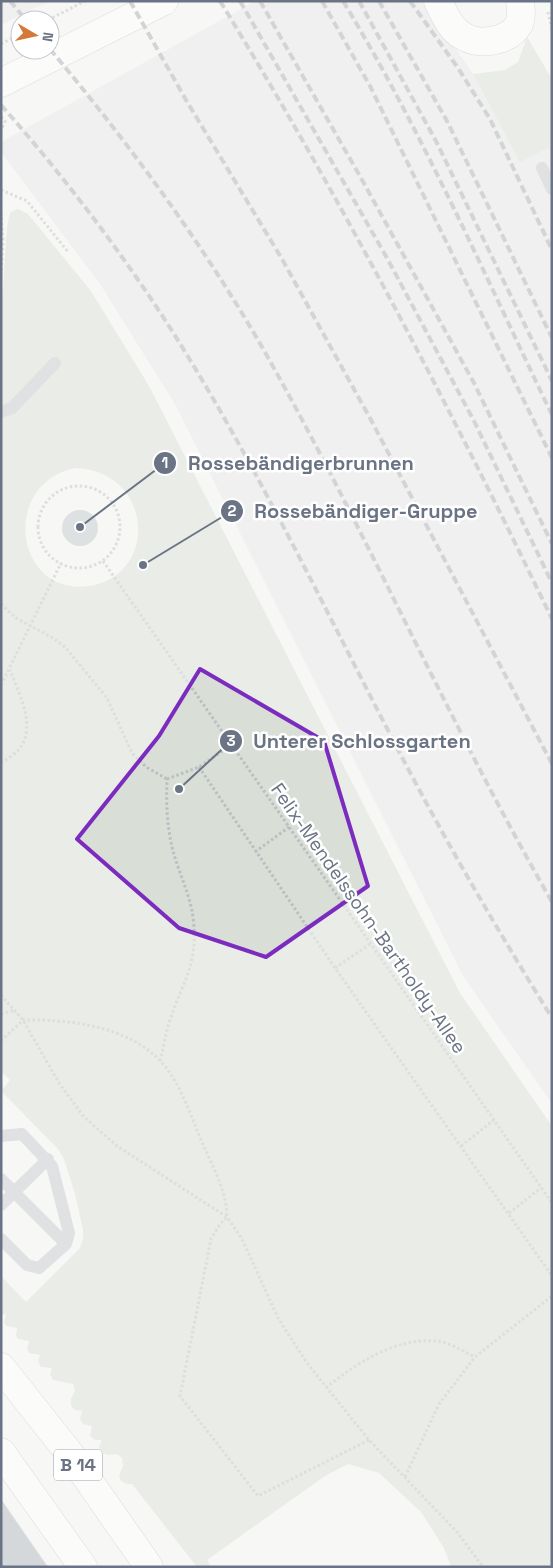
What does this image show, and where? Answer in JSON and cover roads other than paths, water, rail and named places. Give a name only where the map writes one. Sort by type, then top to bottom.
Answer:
[{"type":"main road","points":[[1,83],[164,1]]},
{"type":"main road","points":[[438,1],[449,21],[462,36],[472,40],[488,41],[501,39],[519,24],[522,11],[520,1]]},
{"type":"main road","name":"B 14","points":[[1,1367],[70,1454],[149,1567]]},
{"type":"main road","name":"B 14","points":[[1,1452],[83,1567]]},
{"type":"lane","points":[[542,168],[552,189]]},
{"type":"lane","points":[[1,412],[12,408],[55,363]]},
{"type":"lane","points":[[1,1136],[22,1134],[48,1159],[54,1170],[68,1228],[66,1244],[42,1266],[35,1268],[27,1265],[1,1239]]},
{"type":"lane","points":[[1,1204],[48,1159]]},
{"type":"lane","points":[[1,1179],[66,1244]]},
{"type":"railway","points":[[10,1],[18,10]]},
{"type":"railway","points":[[130,1],[186,100],[282,259],[371,420],[552,764]]},
{"type":"railway","points":[[220,1],[309,152],[394,306],[475,462],[552,619]]},
{"type":"railway","points":[[240,1],[387,258],[474,421],[552,583]]},
{"type":"railway","points":[[260,1],[361,178],[474,383],[552,544]]},
{"type":"railway","points":[[322,1],[370,86],[552,458]]},
{"type":"railway","points":[[343,1],[427,153],[552,415]]},
{"type":"railway","points":[[359,1],[436,141],[552,381]]},
{"type":"railway","points":[[379,1],[447,121],[552,338]]},
{"type":"railway","points":[[410,1],[458,68],[490,119],[552,250]]},
{"type":"railway","points":[[59,60],[109,122],[192,235],[266,354],[339,490],[478,766],[552,902]]},
{"type":"railway","points":[[1,105],[67,184],[108,238],[148,294],[205,384],[274,510],[440,828],[552,1018]]},
{"type":"place","name":"Rossebändigerbrunnen","points":[[80,527]]},
{"type":"place","name":"Rossebändiger-Gruppe","points":[[143,565]]},
{"type":"place","name":"Unterer Schlossgarten","points":[[179,789]]}]
